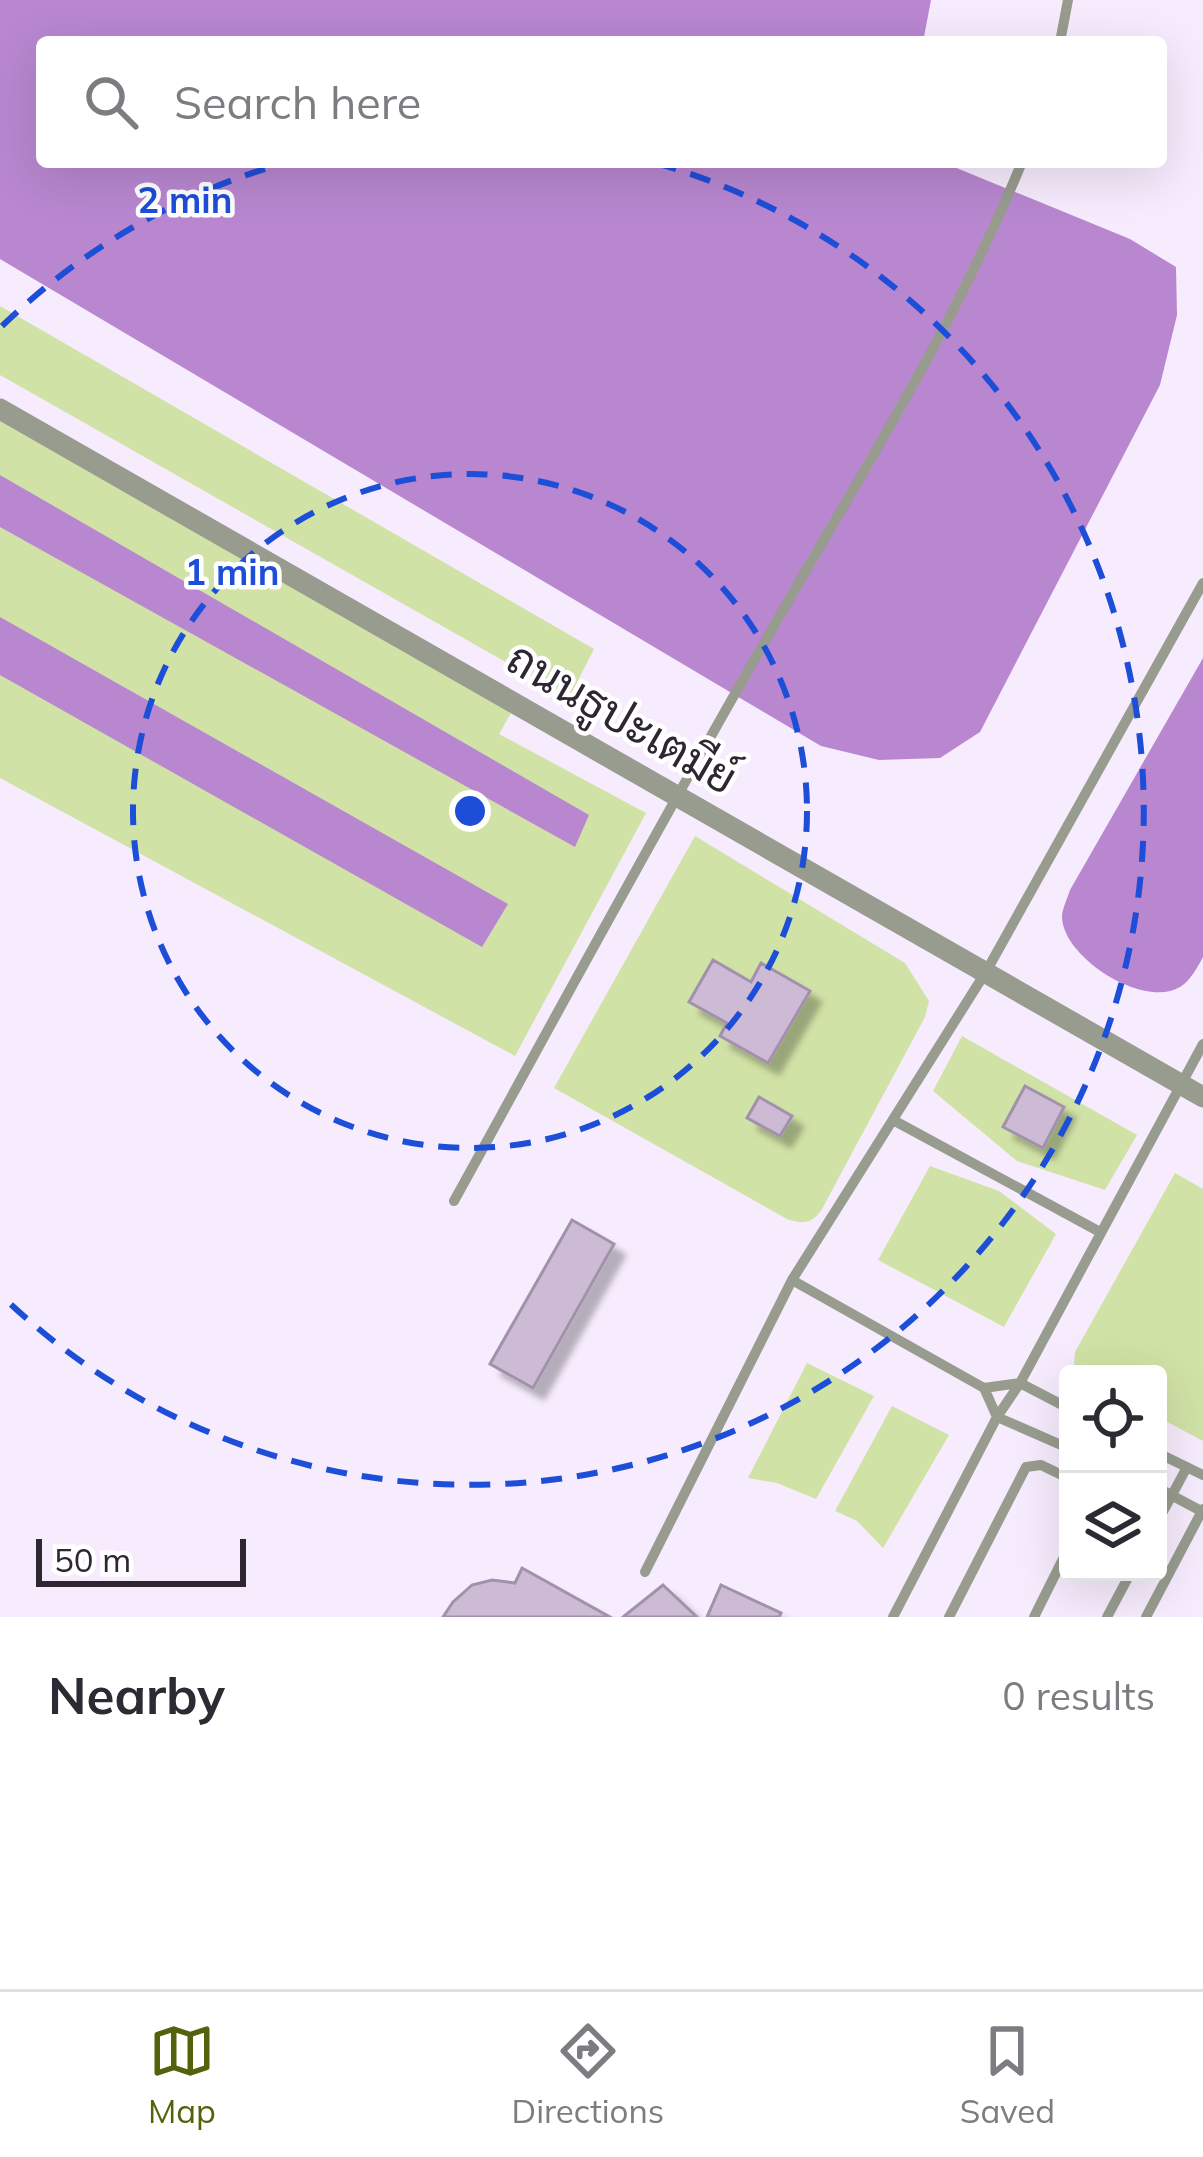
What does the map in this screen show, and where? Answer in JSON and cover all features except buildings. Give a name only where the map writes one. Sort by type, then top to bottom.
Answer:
[{"type":"street","name":"ถนนธูปะเตมีย์","points":[[0,410],[1203,1097]]},
{"type":"lane","points":[[1061,36],[1068,0]]},
{"type":"lane","points":[[454,1201],[698,758],[944,329],[1020,168]]},
{"type":"lane","points":[[645,1571],[792,1280],[987,970],[1203,583]]},
{"type":"lane","points":[[893,1617],[997,1417],[1020,1383],[1203,1044]]},
{"type":"lane","points":[[893,1120],[1100,1232]]},
{"type":"lane","points":[[792,1280],[984,1388],[997,1417],[1059,1444]]},
{"type":"lane","points":[[984,1388],[1020,1383],[1059,1403]]},
{"type":"lane","points":[[1167,1457],[1203,1475]]},
{"type":"lane","points":[[949,1617],[1026,1467],[1041,1465],[1059,1474]]},
{"type":"lane","points":[[1167,1504],[1187,1467]]},
{"type":"lane","points":[[1146,1617],[1202,1510],[1167,1492]]},
{"type":"lane","points":[[1034,1617],[1059,1567]]},
{"type":"lane","points":[[1107,1617],[1126,1581]]},
{"type":"green space","points":[[0,306],[594,649],[569,698],[0,375]]},
{"type":"green space","points":[[0,417],[514,708],[499,734],[646,813],[515,1056],[0,778]]},
{"type":"green space","points":[[695,836],[905,963],[929,1001],[925,1017],[822,1209],[807,1222],[787,1219],[554,1088]]},
{"type":"green space","points":[[962,1036],[1137,1135],[1105,1190],[1017,1161],[933,1091]]},
{"type":"green space","points":[[930,1166],[999,1191],[1056,1234],[1004,1327],[878,1260]]},
{"type":"green space","points":[[1175,1173],[1203,1189],[1203,1441],[1167,1422],[1167,1365],[1074,1365],[1075,1352]]},
{"type":"green space","points":[[807,1363],[874,1396],[816,1499],[777,1483],[748,1478]]},
{"type":"green space","points":[[892,1406],[949,1435],[883,1548],[857,1521],[835,1511]]},
{"type":"shaded area","points":[[0,0],[931,0],[924,36],[36,36],[36,168],[957,168],[1130,239],[1176,267],[1177,315],[1160,385],[980,732],[940,758],[879,760],[821,746],[0,259]]},
{"type":"shaded area","points":[[0,475],[589,815],[575,847],[0,527]]},
{"type":"shaded area","points":[[0,617],[508,904],[482,947],[0,675]]},
{"type":"shaded area","points":[[1203,658],[1203,957],[1180,987],[1147,991],[1108,976],[1090,963],[1066,933],[1062,914],[1070,890]]}]
